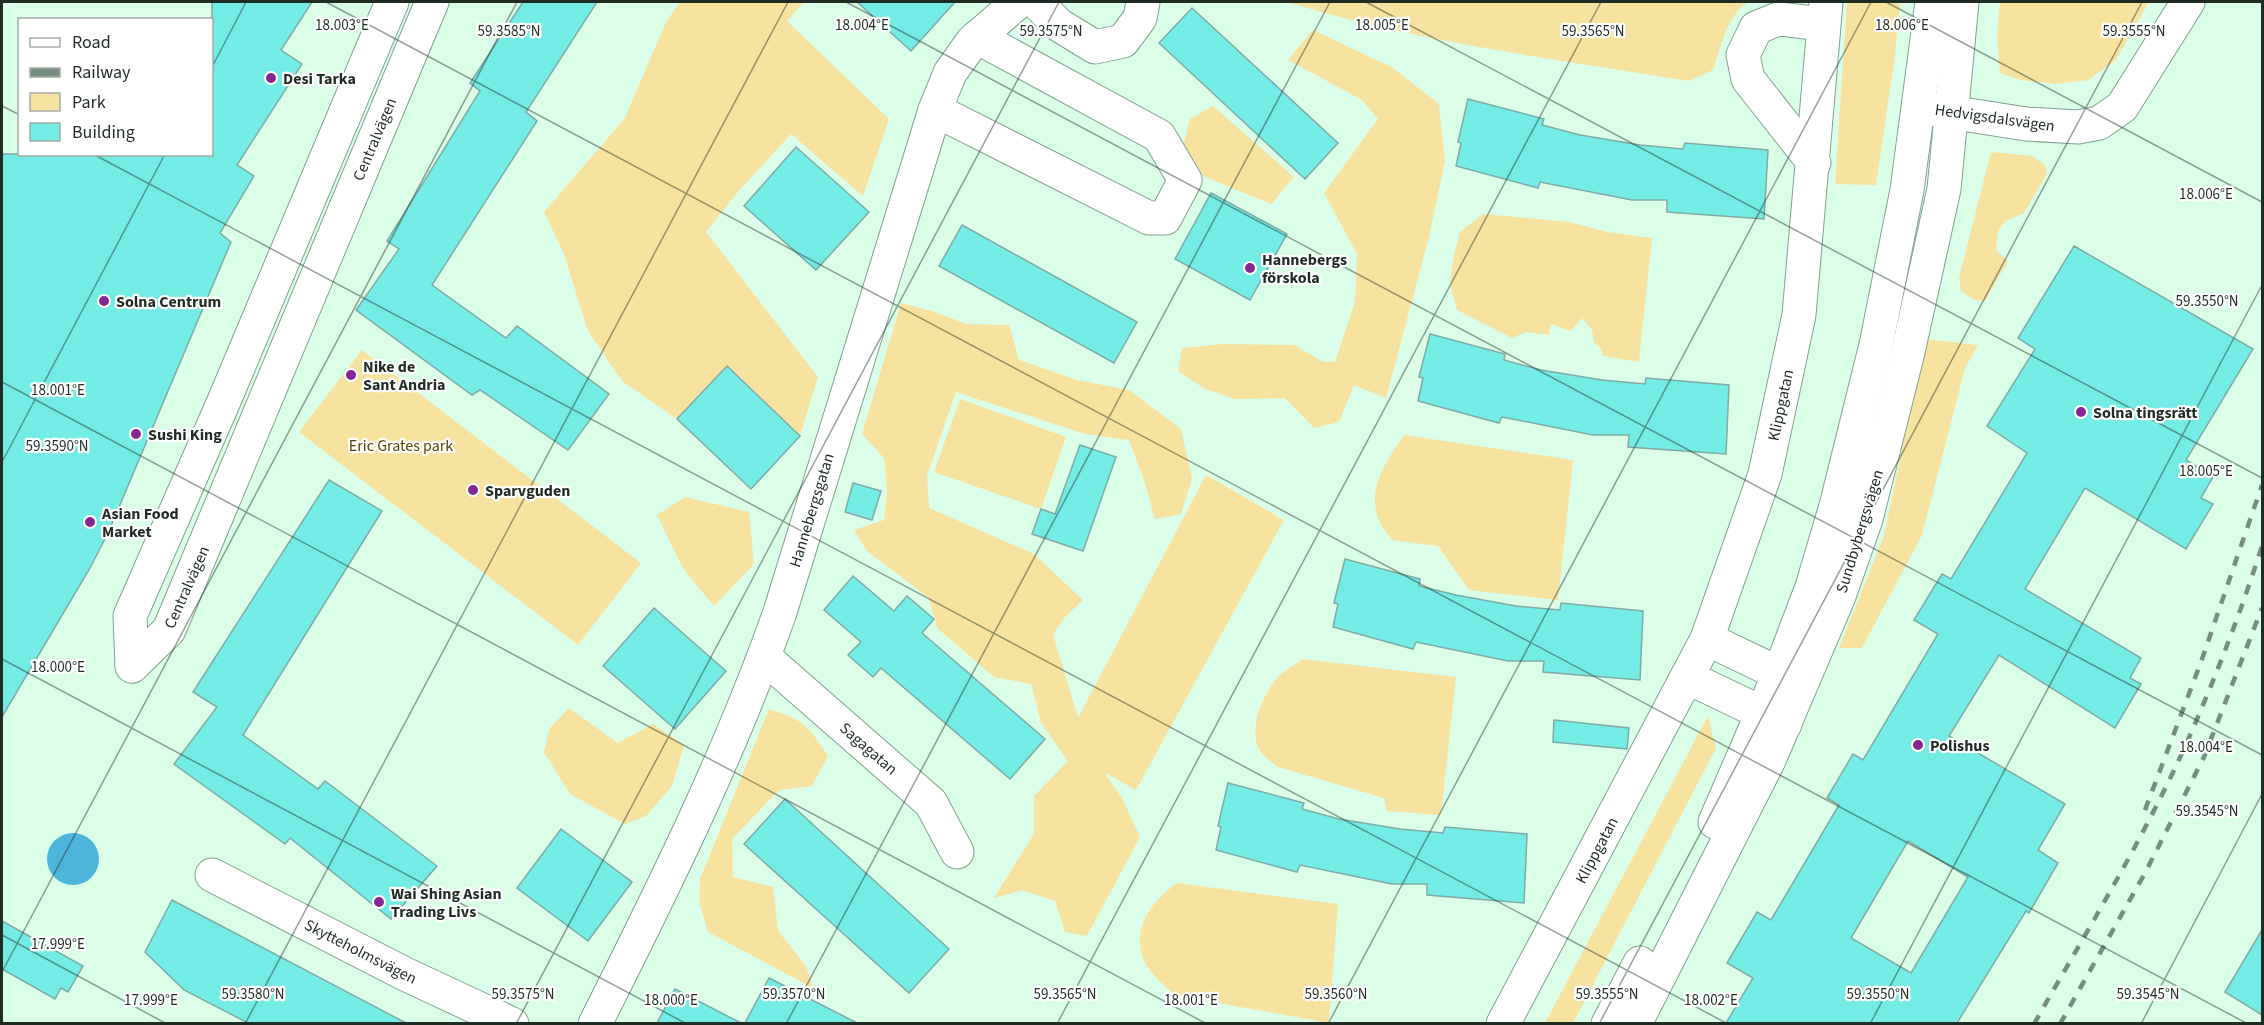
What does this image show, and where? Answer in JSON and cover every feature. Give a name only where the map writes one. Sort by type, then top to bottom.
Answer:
[{"type":"street","name":"Centralvägen","points":[[392,2],[224,401],[130,616],[132,666],[169,630],[432,2]]},
{"type":"street","name":"Hannebergsgatan","points":[[596,1023],[666,881],[725,753],[764,657],[780,612],[934,110],[950,73],[976,37],[1018,2]]},
{"type":"street","points":[[1036,2],[1059,25],[1095,47],[1123,41],[1140,18],[1143,2]]},
{"type":"street","name":"Sundbybergsvägen","points":[[1790,679],[1876,345],[1907,190],[1932,2]]},
{"type":"street","name":"Sundbybergsvägen","points":[[1608,1023],[1773,719],[1790,679],[1839,596],[1866,519],[1908,352],[1944,189],[1962,2]]},
{"type":"street","name":"Hedvigsdalsvägen","points":[[1919,107],[2026,124],[2078,127],[2099,123],[2122,107],[2187,2]]},
{"type":"street","name":"Klippgatan","points":[[1503,1023],[1707,639],[1767,463],[1799,315],[1814,164],[1824,13],[1778,19],[1756,28],[1743,55],[1748,79],[1814,164]]},
{"type":"street","points":[[934,110],[1149,218],[1165,218],[1185,180],[1159,136],[976,37]]},
{"type":"street","points":[[1707,639],[1790,679]]},
{"type":"street","name":"Sagagatan","points":[[764,657],[931,803],[957,852]]},
{"type":"street","points":[[1688,677],[1773,719]]},
{"type":"street","name":"Sundbybergsvägen","points":[[1635,1023],[1750,799],[1773,719]]},
{"type":"street","name":"Skytteholmsvägen","points":[[212,875],[405,974],[512,1023]]},
{"type":"green space","points":[[680,2],[804,2],[787,21],[889,119],[863,196],[791,134],[737,193],[706,232],[818,377],[800,436],[727,366],[677,419],[622,381],[588,331],[564,254],[544,212],[625,118],[666,22]]},
{"type":"green space","points":[[1287,2],[1749,2],[1741,7],[1730,23],[1713,70],[1689,81],[1436,39]]},
{"type":"green space","points":[[1847,2],[1900,2],[1895,55],[1876,185],[1835,184]]},
{"type":"green space","points":[[2000,2],[2149,2],[2116,60],[2088,80],[2056,84],[2021,80],[2000,73],[1997,36]]},
{"type":"green space","points":[[1313,30],[1393,68],[1439,104],[1445,161],[1429,237],[1386,398],[1354,385],[1339,422],[1314,428],[1285,398],[1235,399],[1205,389],[1178,371],[1182,348],[1224,344],[1294,345],[1323,362],[1335,362],[1355,302],[1357,254],[1324,193],[1378,119],[1362,100],[1288,60]]},
{"type":"green space","points":[[1213,106],[1294,177],[1271,204],[1203,176],[1183,146],[1190,119]]},
{"type":"green space","points":[[1991,152],[2032,156],[2045,165],[2047,173],[2024,213],[2005,221],[1998,232],[1996,250],[2008,261],[1985,301],[1974,300],[1961,291],[1959,278]]},
{"type":"green space","points":[[1483,214],[1569,222],[1607,232],[1652,238],[1639,362],[1603,356],[1601,349],[1594,342],[1592,330],[1582,318],[1571,331],[1551,324],[1549,335],[1526,332],[1512,338],[1457,310],[1450,285],[1460,232]]},
{"type":"green space","points":[[901,303],[935,312],[966,324],[1009,325],[1019,360],[1077,380],[1129,390],[1181,429],[1192,478],[1181,514],[1155,519],[1129,440],[1085,434],[956,392],[927,476],[929,508],[1034,554],[1083,600],[1065,617],[1053,634],[1078,718],[1206,475],[1284,520],[1136,790],[1104,772],[1122,798],[1140,837],[1087,936],[1065,932],[1055,901],[1022,890],[994,898],[1034,834],[1034,796],[1068,761],[1041,723],[1031,684],[994,677],[937,628],[929,598],[867,551],[854,530],[884,520],[887,490],[884,458],[862,434]]},
{"type":"green space","points":[[1925,339],[1978,345],[1965,368],[1922,535],[1862,648],[1839,648],[1884,536]]},
{"type":"green space","name":"Eric Grates park","points":[[362,350],[641,563],[578,645],[299,432]]},
{"type":"green space","points":[[960,399],[1066,437],[1041,509],[934,472]]},
{"type":"green space","points":[[1404,435],[1573,460],[1558,600],[1469,590],[1438,546],[1392,540],[1379,520],[1375,497],[1380,475]]},
{"type":"green space","points":[[685,497],[749,512],[754,564],[714,606],[684,570],[657,515]]},
{"type":"green space","points":[[1302,659],[1456,677],[1441,815],[1387,811],[1384,798],[1278,767],[1261,753],[1255,729],[1263,700],[1279,676]]},
{"type":"green space","points":[[569,708],[618,743],[653,724],[684,745],[672,786],[646,816],[625,824],[570,794],[544,752],[550,728]]},
{"type":"green space","points":[[769,709],[791,717],[804,725],[828,756],[812,786],[779,790],[732,839],[733,877],[773,887],[778,931],[806,966],[813,988],[708,932],[699,901],[700,879]]},
{"type":"green space","points":[[1708,716],[1716,748],[1573,1023],[1545,1023]]},
{"type":"green space","points":[[1177,883],[1338,904],[1329,1023],[1175,995],[1166,987],[1144,961],[1140,933],[1153,905]]},
{"type":"water","points":[[73,833],[87,837],[95,845],[99,859],[95,873],[87,881],[73,885],[59,881],[51,873],[47,859],[51,845],[59,837]]},
{"type":"building","name":"Solna Centrum","points":[[212,2],[312,2],[281,50],[302,64],[237,165],[254,176],[220,233],[231,242],[108,533],[90,568],[2,717],[2,154],[18,154],[18,156],[213,156]]},
{"type":"building","points":[[523,2],[597,2],[526,112],[537,121],[432,285],[506,338],[517,326],[609,394],[568,450],[480,390],[472,395],[356,310],[399,249],[387,241],[480,91],[470,83]]},
{"type":"building","points":[[857,2],[955,2],[911,51]]},
{"type":"building","points":[[1192,8],[1338,143],[1305,179],[1159,43]]},
{"type":"building","points":[[1468,99],[1544,119],[1542,125],[1580,135],[1640,145],[1683,149],[1685,143],[1768,150],[1764,219],[1667,212],[1667,200],[1632,200],[1540,182],[1538,188],[1456,166],[1461,143],[1458,142]]},
{"type":"building","points":[[796,147],[869,212],[816,270],[744,206]]},
{"type":"building","points":[[1211,193],[1287,234],[1250,300],[1175,259]]},
{"type":"building","points":[[962,225],[1137,322],[1114,363],[939,266]]},
{"type":"building","name":"Polishus","points":[[2074,246],[2253,349],[2186,460],[2213,477],[2201,498],[2213,504],[2186,549],[2085,488],[2025,589],[2141,658],[2130,678],[2141,684],[2115,728],[1999,655],[1949,736],[2065,804],[2038,850],[2058,863],[2029,913],[2026,911],[1957,1023],[1726,1023],[1753,978],[1727,963],[1757,912],[1771,920],[1839,805],[1827,798],[1853,754],[1863,760],[1938,634],[1914,620],[1942,574],[1951,579],[2027,453],[1987,426],[2035,349],[2018,338]],"holes":[[[1908,841],[1968,877],[1911,973],[1851,938]]]},
{"type":"building","points":[[1430,334],[1505,354],[1504,360],[1541,370],[1645,384],[1646,378],[1729,385],[1726,454],[1628,447],[1629,435],[1593,435],[1502,417],[1499,423],[1418,401],[1423,378],[1419,377]]},
{"type":"building","points":[[727,366],[800,436],[751,489],[677,419]]},
{"type":"building","points":[[1080,445],[1116,457],[1083,551],[1032,534],[1041,509],[1055,514]]},
{"type":"building","points":[[329,480],[382,511],[243,735],[318,789],[325,781],[437,866],[391,919],[290,838],[285,844],[174,764],[217,707],[193,692]]},
{"type":"building","points":[[853,483],[881,491],[872,520],[845,512]]},
{"type":"building","points":[[1345,559],[1420,579],[1419,586],[1516,606],[1560,610],[1561,603],[1643,611],[1640,680],[1543,672],[1544,661],[1508,661],[1416,642],[1413,649],[1333,627],[1338,604],[1334,603]]},
{"type":"building","points":[[853,576],[894,611],[907,596],[934,619],[922,633],[1045,739],[1010,779],[881,668],[873,677],[848,655],[861,642],[824,610]]},
{"type":"building","points":[[654,608],[726,671],[675,729],[603,666]]},
{"type":"building","points":[[1554,720],[1629,728],[1627,749],[1553,742]]},
{"type":"building","points":[[1228,783],[1304,803],[1302,809],[1339,819],[1443,833],[1445,827],[1527,834],[1524,903],[1427,895],[1427,884],[1392,884],[1300,865],[1297,872],[1216,850],[1221,827],[1218,826]]},
{"type":"building","points":[[785,799],[949,949],[909,993],[744,844]]},
{"type":"building","points":[[561,829],[632,882],[588,941],[517,888]]},
{"type":"building","points":[[172,900],[406,1023],[248,1023],[184,990],[145,952]]},
{"type":"building","points":[[2,921],[83,966],[68,992],[61,988],[55,999],[2,969]]},
{"type":"building","points":[[2262,930],[2262,1015],[2225,992]]},
{"type":"building","points":[[769,978],[857,1023],[745,1023]]},
{"type":"building","points":[[675,989],[741,1023],[657,1023]]},
{"type":"railway","points":[[2145,810],[2201,662],[2262,485]]},
{"type":"railway","points":[[2034,1024],[2112,889],[2183,751],[2245,598],[2262,546]]},
{"type":"railway","points":[[2060,1024],[2145,873],[2204,757],[2262,608]]},
{"type":"place","name":"Desi Tarka","points":[[271,78]]},
{"type":"place","name":"Hannebergs förskola","points":[[1250,268]]},
{"type":"place","name":"Solna Centrum","points":[[104,301]]},
{"type":"place","name":"Nike de Sant Andria","points":[[351,375]]},
{"type":"place","name":"Solna tingsrätt","points":[[2081,412]]},
{"type":"place","name":"Sushi King","points":[[136,434]]},
{"type":"place","name":"Sparvguden","points":[[473,490]]},
{"type":"place","name":"Asian Food Market","points":[[90,522]]},
{"type":"place","name":"Polishus","points":[[1918,745]]},
{"type":"place","name":"Wai Shing Asian Trading Livs","points":[[379,902]]}]
